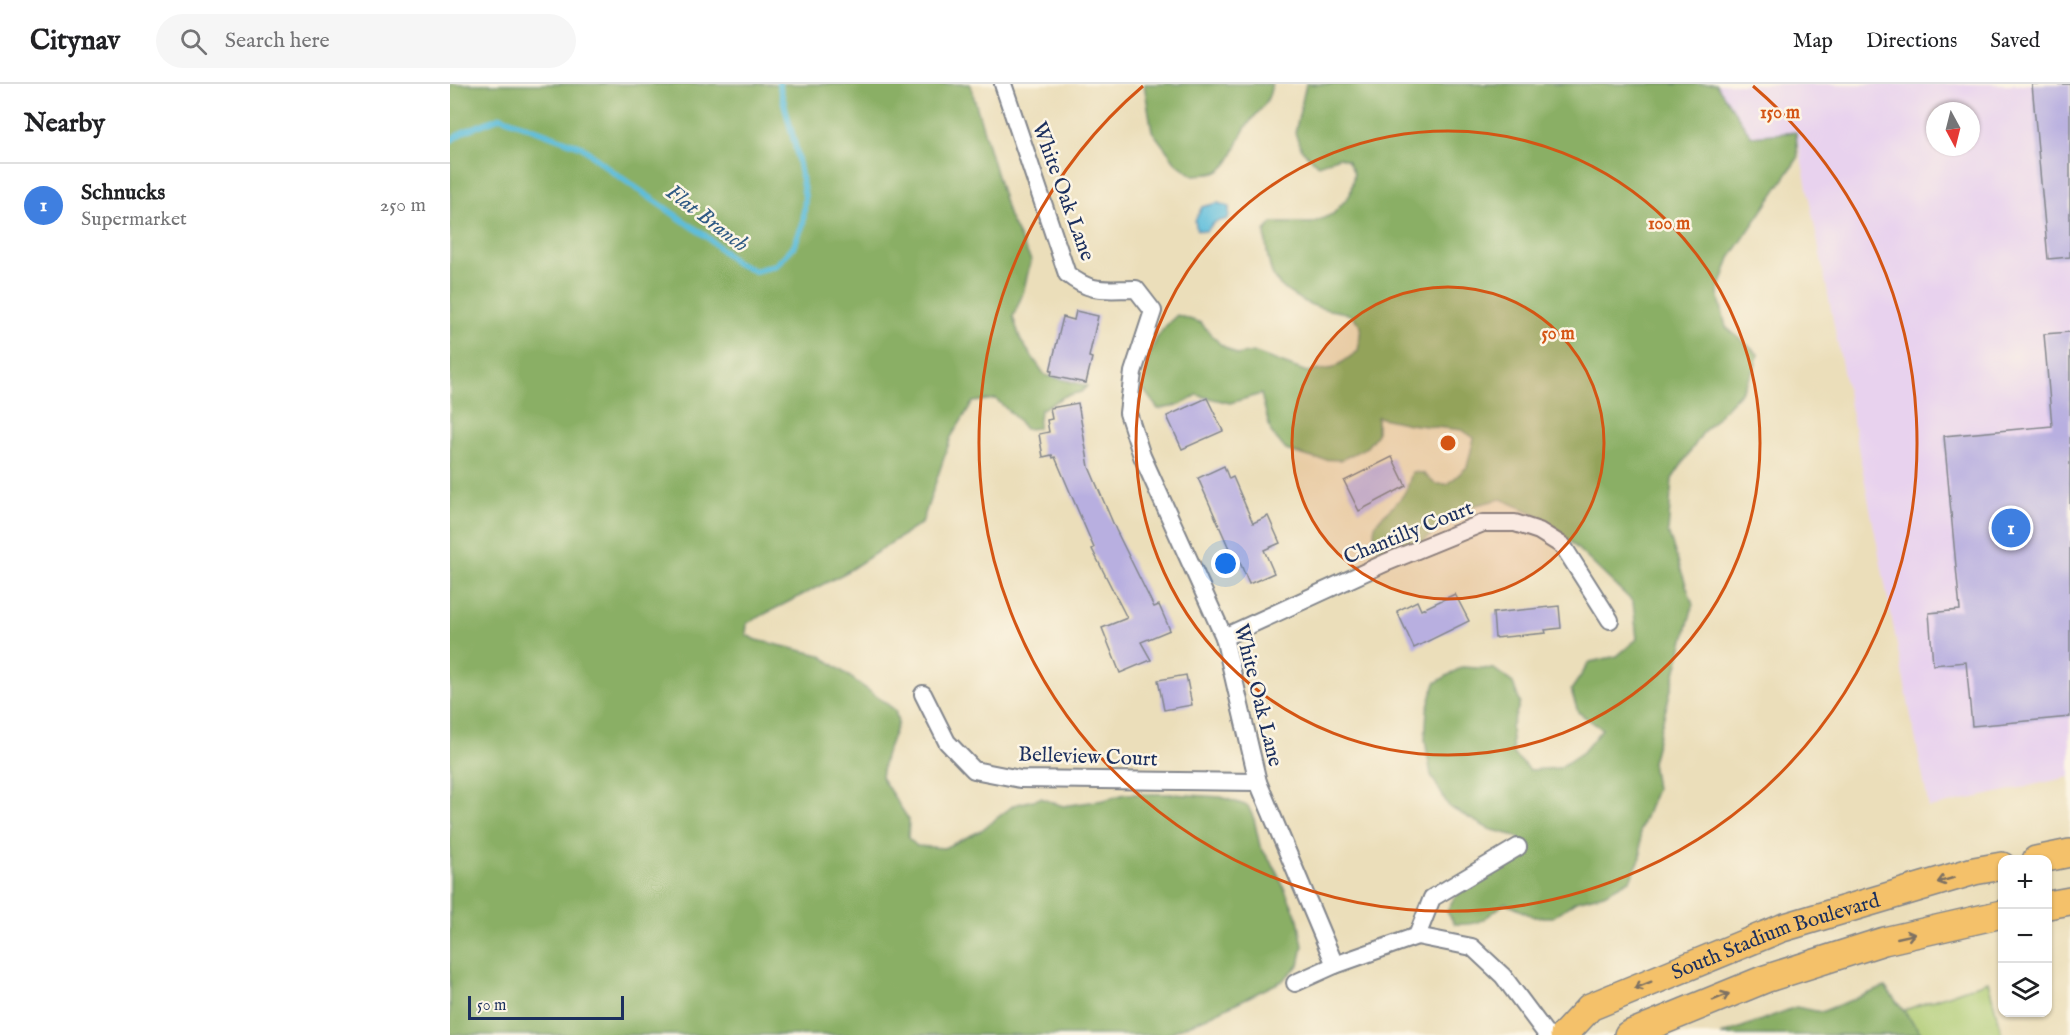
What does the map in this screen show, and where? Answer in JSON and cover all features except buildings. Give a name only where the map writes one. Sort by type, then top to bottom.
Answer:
[{"type":"main road","points":[[2052,857],[2070,853]]},
{"type":"main road","name":"South Stadium Boulevard","points":[[1564,1035],[1590,1007],[1782,928],[1974,871],[1998,867]]},
{"type":"main road","points":[[2052,904],[2070,901]]},
{"type":"main road","points":[[1628,1035],[1776,975],[1884,941],[1998,915]]},
{"type":"street","name":"White Oak Lane","points":[[1003,84],[1067,274],[1081,285],[1095,289],[1136,289],[1153,311],[1133,372],[1128,413],[1142,456],[1224,637],[1258,782],[1335,966]]},
{"type":"street","name":"Chantilly Court","points":[[1224,637],[1385,563],[1483,523],[1515,523],[1539,531],[1563,546],[1610,620]]},
{"type":"street","name":"Belleview Court","points":[[923,694],[946,742],[974,770],[1020,779],[1258,782]]},
{"type":"street","points":[[1418,936],[1432,898],[1518,847]]},
{"type":"street","points":[[1295,983],[1418,936],[1472,947],[1503,976],[1547,1035]]},
{"type":"shaded area","points":[[1716,84],[2070,84],[2070,777],[1929,808],[1796,132],[1751,136]]},
{"type":"green space","points":[[450,84],[970,84],[1009,217],[1031,260],[1023,293],[1013,317],[1021,341],[1045,375],[1087,386],[1081,392],[1065,396],[1040,410],[1038,428],[1025,429],[996,399],[973,402],[951,437],[922,523],[845,573],[747,623],[746,635],[757,640],[820,655],[895,710],[898,723],[885,756],[881,777],[909,820],[908,838],[917,846],[944,848],[980,831],[1014,805],[1041,798],[1063,806],[1104,800],[1125,794],[1171,794],[1221,797],[1248,806],[1254,819],[1260,846],[1276,870],[1298,919],[1303,946],[1299,965],[1282,981],[1165,1035],[450,1035]]},
{"type":"green space","points":[[1144,84],[1272,84],[1264,106],[1247,126],[1226,165],[1215,173],[1193,175],[1176,163],[1152,131]]},
{"type":"green space","points":[[1306,84],[1716,84],[1751,136],[1796,132],[1798,158],[1730,258],[1718,293],[1726,327],[1758,354],[1755,368],[1741,392],[1704,431],[1672,479],[1668,532],[1693,605],[1652,762],[1656,789],[1640,830],[1641,857],[1630,880],[1604,894],[1576,901],[1553,917],[1534,917],[1505,903],[1487,917],[1471,924],[1455,924],[1447,912],[1454,898],[1465,888],[1530,849],[1516,836],[1489,829],[1449,807],[1431,775],[1425,740],[1427,710],[1435,683],[1462,667],[1494,669],[1513,683],[1520,703],[1511,727],[1513,754],[1530,770],[1559,768],[1583,752],[1602,729],[1578,712],[1571,690],[1590,662],[1617,656],[1637,639],[1633,602],[1557,529],[1531,512],[1501,499],[1468,507],[1442,525],[1419,546],[1404,552],[1381,554],[1375,541],[1376,524],[1400,499],[1407,488],[1412,472],[1423,473],[1435,484],[1448,484],[1467,467],[1474,438],[1462,430],[1409,424],[1377,417],[1377,434],[1367,447],[1341,460],[1316,459],[1286,450],[1271,432],[1261,394],[1230,403],[1197,395],[1179,405],[1158,409],[1143,389],[1152,348],[1161,332],[1177,315],[1201,323],[1220,344],[1237,355],[1253,352],[1307,372],[1334,368],[1358,351],[1361,326],[1357,321],[1345,313],[1310,304],[1294,296],[1275,279],[1268,258],[1265,231],[1272,223],[1312,223],[1333,214],[1350,195],[1354,173],[1347,160],[1339,157],[1318,165],[1302,150],[1295,133]]},
{"type":"green space","points":[[1988,981],[2002,1035],[1833,1035]]},
{"type":"green space","points":[[1885,987],[1921,1033],[1910,1035],[1721,1035],[1796,1007],[1821,1012]]},
{"type":"water","points":[[1218,203],[1229,207],[1227,219],[1215,222],[1206,231],[1197,230],[1195,221],[1202,207]]},
{"type":"waterway","name":"Flat Branch","points":[[450,141],[463,132],[501,117],[582,147],[613,172],[707,237],[736,263],[755,271],[776,265],[794,246],[803,224],[805,197],[796,149],[779,84]]},
{"type":"place","name":"Schnucks","points":[[2011,528]]}]
